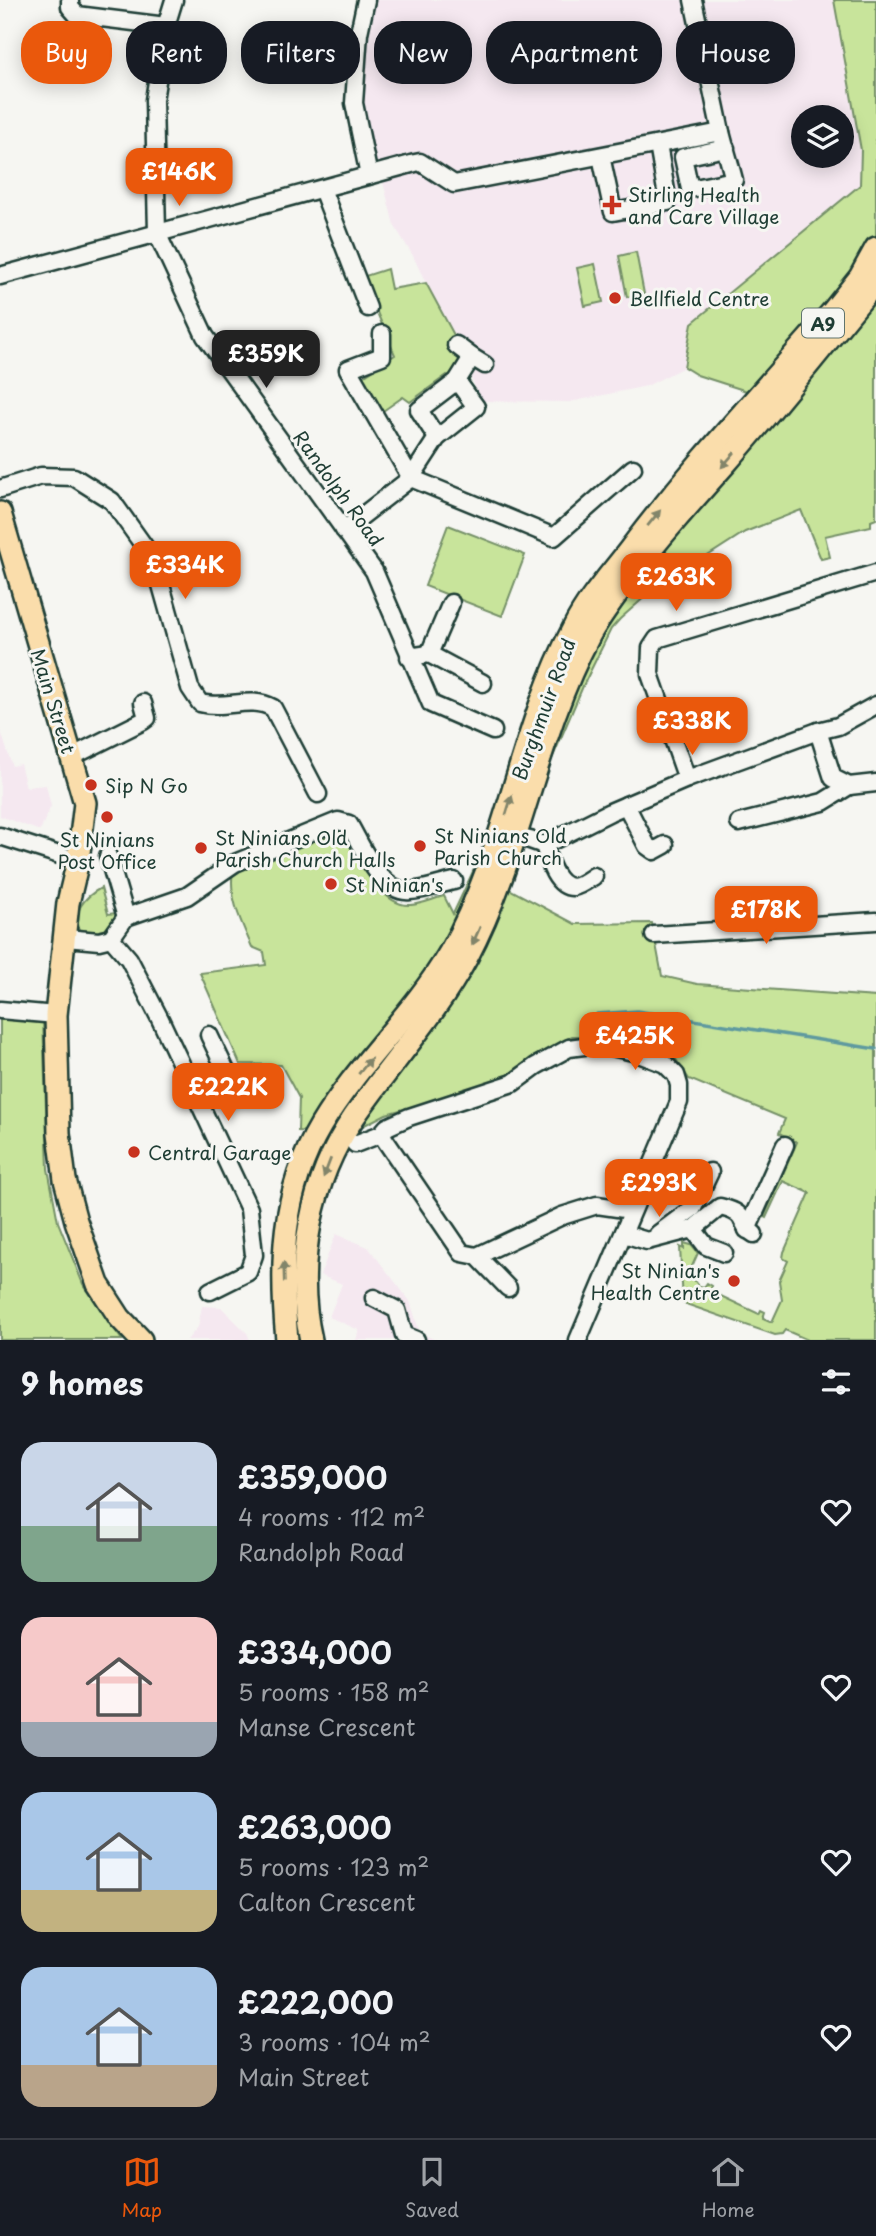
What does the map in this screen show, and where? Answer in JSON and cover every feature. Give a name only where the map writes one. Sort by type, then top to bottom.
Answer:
[{"type":"main road","name":"Burghmuir Road","points":[[311,1340],[306,1319],[306,1251],[310,1224],[323,1180],[336,1146],[354,1117],[424,1026],[467,957],[489,908],[533,726],[574,627],[653,518],[832,312],[860,276],[876,248]]},
{"type":"main road","name":"Burghmuir Road","points":[[287,1340],[283,1245],[298,1174],[320,1125],[422,994],[450,951],[508,836],[589,635],[658,539],[729,459],[876,279]]},
{"type":"main road","name":"Main Street","points":[[0,513],[4,545],[85,803],[78,861],[68,903],[57,1015],[59,1133],[65,1180],[98,1284],[120,1318],[141,1340]]},
{"type":"street","points":[[70,0],[70,7],[77,15],[126,21]]},
{"type":"street","name":"Randolph Road","points":[[168,21],[174,0]]},
{"type":"street","points":[[366,0],[359,33],[354,103],[369,176]]},
{"type":"street","points":[[0,276],[420,162],[454,184],[658,145],[724,140],[693,0]]},
{"type":"street","name":"Randolph Road","points":[[157,84],[154,100],[157,233],[205,336],[374,571],[431,704],[493,731]]},
{"type":"street","points":[[601,156],[612,212],[668,202],[658,145]]},
{"type":"street","points":[[322,189],[368,308]]},
{"type":"street","points":[[382,334],[382,355],[348,369],[411,478],[554,537],[633,468]]},
{"type":"street","points":[[437,438],[419,410],[479,361],[456,345]]},
{"type":"street","points":[[344,530],[411,478],[437,438],[476,407],[457,381]]},
{"type":"street","points":[[0,489],[41,476],[74,477],[112,502],[154,560],[190,688],[200,703],[215,707],[262,702],[273,708],[318,794]]},
{"type":"street","points":[[687,779],[650,674],[651,648],[657,639],[876,573]]},
{"type":"street","points":[[429,654],[451,603]]},
{"type":"street","points":[[409,657],[429,654],[483,683]]},
{"type":"street","points":[[71,757],[143,721],[147,718],[144,703]]},
{"type":"street","points":[[508,836],[544,845],[687,779],[838,726],[876,705]]},
{"type":"street","points":[[818,731],[833,778],[849,786]]},
{"type":"street","points":[[739,823],[823,802],[849,786],[876,783]]},
{"type":"street","points":[[626,805],[647,846],[654,851],[665,845]]},
{"type":"street","points":[[66,938],[99,941],[111,938],[126,917],[187,896],[235,863],[338,821],[349,824],[385,884],[397,890],[409,891],[454,881]]},
{"type":"street","points":[[0,836],[78,861]]},
{"type":"street","points":[[544,845],[550,866],[568,886],[573,887],[594,876]]},
{"type":"street","points":[[108,856],[126,917]]},
{"type":"street","points":[[654,935],[876,920]]},
{"type":"street","points":[[111,938],[129,959],[160,1019],[249,1209],[254,1255],[248,1272],[210,1291]]},
{"type":"street","points":[[0,1010],[57,1015]]},
{"type":"street","points":[[194,1095],[229,1077],[209,1035]]},
{"type":"street","points":[[355,1144],[381,1134],[387,1127],[408,1117],[513,1083],[536,1066],[569,1048],[599,1044],[665,1064],[676,1075],[679,1102],[578,1340]]},
{"type":"street","points":[[381,1134],[462,1253],[477,1256],[508,1288]]},
{"type":"street","points":[[624,1234],[647,1241],[694,1229],[720,1207],[733,1210],[742,1216],[750,1232],[785,1145]]},
{"type":"street","points":[[647,1241],[693,1208],[710,1172]]},
{"type":"street","points":[[477,1256],[562,1216],[597,1205],[631,1210]]},
{"type":"street","points":[[694,1229],[706,1246],[724,1253]]},
{"type":"street","points":[[374,1298],[397,1310],[404,1335],[416,1340]]},
{"type":"shaded area","name":"Stirling Health and Care Village","points":[[371,0],[834,0],[853,105],[791,105],[791,168],[854,168],[854,111],[861,150],[860,185],[692,323],[684,367],[647,386],[570,402],[482,401],[413,256],[394,225],[383,182],[375,183],[361,100]]},
{"type":"shaded area","points":[[0,728],[12,766],[20,764],[26,787],[46,785],[51,806],[40,831],[0,816]]},
{"type":"shaded area","points":[[336,1234],[368,1247],[410,1301],[420,1333],[436,1340],[356,1340],[359,1330],[329,1317],[342,1284],[320,1275]]},
{"type":"shaded area","points":[[202,1306],[221,1307],[247,1333],[250,1340],[187,1340],[198,1327]]},
{"type":"green space","points":[[834,0],[876,0],[876,519],[871,521],[871,526],[825,536],[830,557],[821,559],[801,510],[745,532],[647,595],[611,629],[552,759],[572,690],[610,613],[784,403],[697,375],[684,367],[692,323],[860,185],[861,150]]},
{"type":"green space","points":[[636,252],[644,294],[627,297],[619,256]]},
{"type":"green space","points":[[595,264],[603,302],[585,306],[577,268]]},
{"type":"green space","points":[[387,269],[391,289],[426,283],[455,337],[448,346],[462,361],[452,379],[447,375],[410,402],[403,397],[383,411],[359,379],[395,355],[362,277]]},
{"type":"green space","points":[[448,525],[525,555],[502,616],[425,586]]},
{"type":"green space","points":[[338,829],[343,830],[379,889],[400,904],[411,905],[444,896],[453,914],[476,865],[507,888],[575,924],[652,923],[662,976],[697,984],[876,997],[876,1340],[808,1340],[785,1330],[782,1334],[775,1335],[683,1303],[680,1247],[684,1249],[684,1243],[691,1245],[698,1253],[689,1273],[699,1286],[704,1287],[707,1283],[712,1286],[710,1291],[759,1314],[761,1310],[765,1312],[763,1318],[772,1322],[782,1300],[779,1281],[788,1261],[783,1258],[784,1252],[810,1193],[783,1181],[766,1218],[764,1217],[797,1142],[779,1133],[785,1119],[689,1079],[675,1058],[631,1036],[572,1036],[518,1067],[498,1083],[386,1114],[349,1133],[298,1131],[299,1098],[281,1065],[240,1064],[200,973],[266,965],[264,952],[252,947],[240,919],[232,890],[233,871]]},
{"type":"green space","points":[[101,888],[108,914],[118,913],[117,919],[104,936],[82,933],[77,919],[80,907],[89,896]]},
{"type":"green space","points":[[43,1018],[48,1169],[58,1222],[83,1284],[122,1340],[0,1340],[0,1020]]},
{"type":"waterway","points":[[597,1014],[637,1011],[876,1049]]},
{"type":"place","name":"Stirling Health and Care Village","points":[[612,205]]},
{"type":"place","name":"Bellfield Centre","points":[[615,298]]},
{"type":"place","name":"Sip N Go","points":[[91,785]]},
{"type":"place","name":"St Ninians Post Office","points":[[107,817]]},
{"type":"place","name":"St Ninians Old Parish Church","points":[[420,846]]},
{"type":"place","name":"St Ninians Old Parish Church Halls","points":[[201,848]]},
{"type":"place","name":"St Ninian's","points":[[331,884]]},
{"type":"place","name":"Central Garage","points":[[134,1152]]},
{"type":"place","name":"St Ninian's Health Centre","points":[[734,1281]]}]
